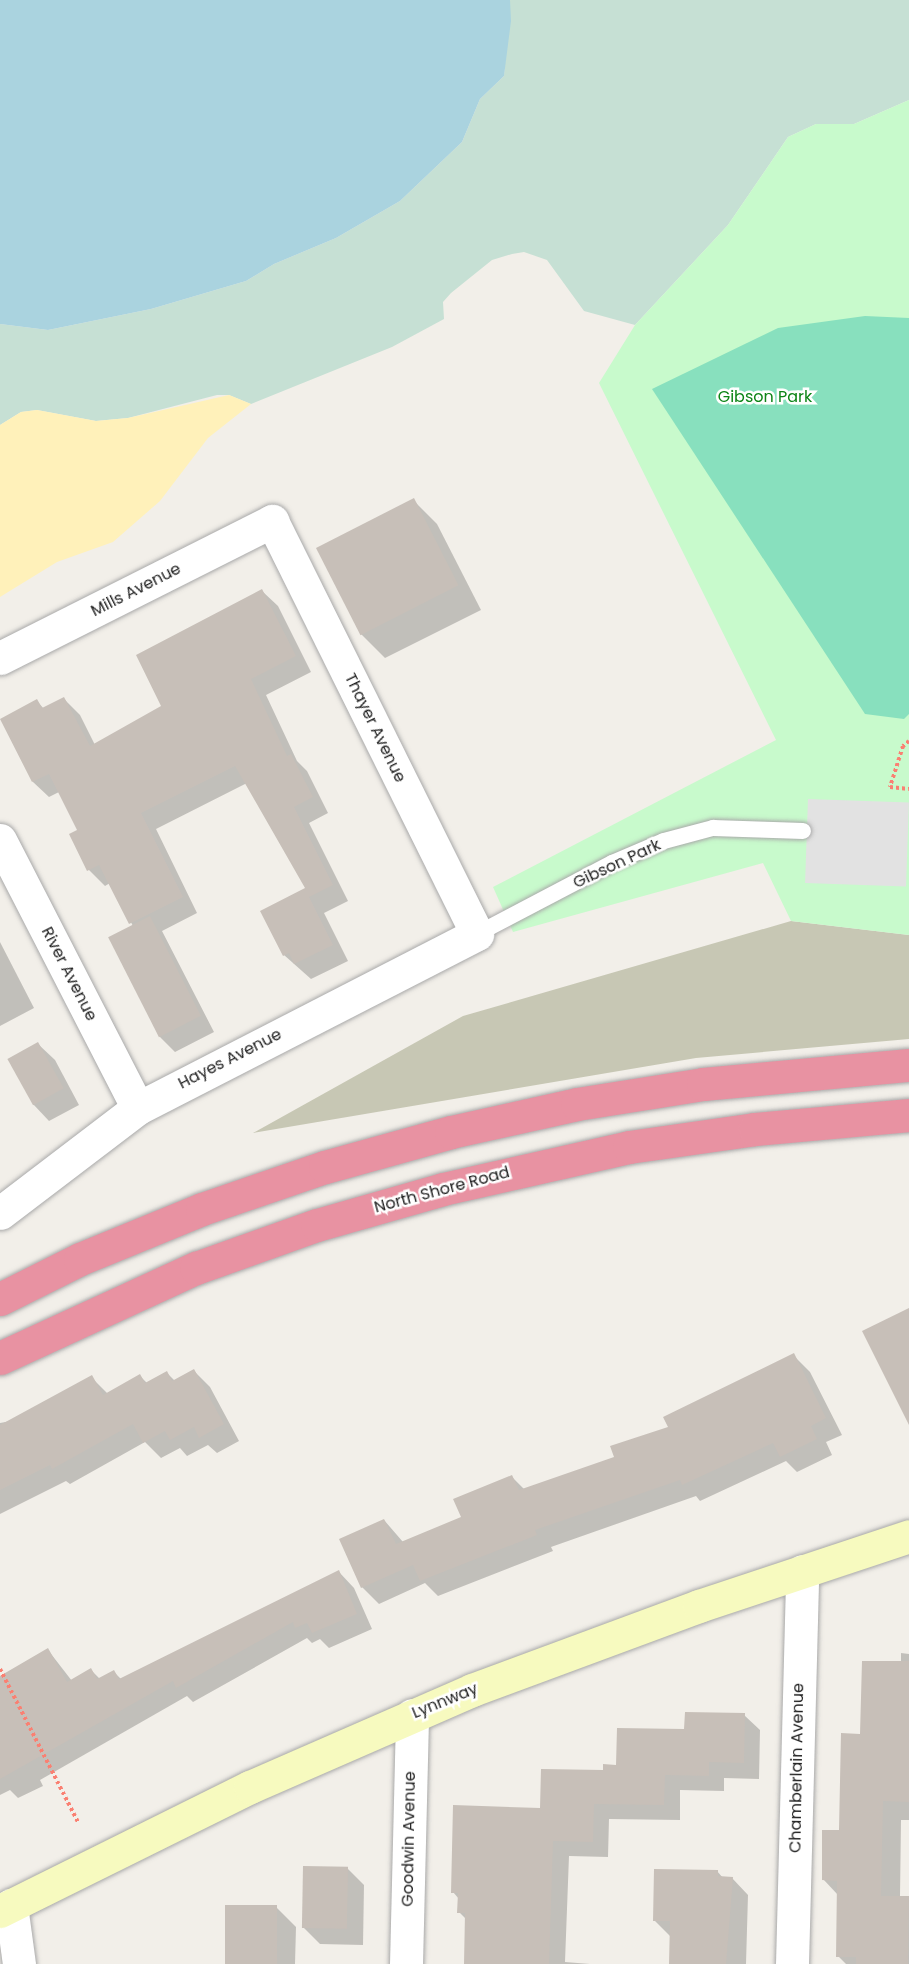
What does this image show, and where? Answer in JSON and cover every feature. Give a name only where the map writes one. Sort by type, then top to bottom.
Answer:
[{"type":"highway","points":[[0,1299],[80,1259],[202,1209],[430,1138],[566,1107],[671,1089],[803,1072],[909,1065]]},
{"type":"highway","name":"North Shore Road","points":[[0,1358],[196,1268],[318,1225],[443,1189],[629,1147],[755,1129],[909,1115]]},
{"type":"main road","name":"Lynnway","points":[[5,1908],[242,1791],[412,1715],[571,1652],[909,1536]]},
{"type":"street","name":"Mills Avenue","points":[[0,658],[272,521]]},
{"type":"street","name":"Thayer Avenue","points":[[272,521],[477,934]]},
{"type":"street","name":"River Avenue","points":[[0,840],[138,1108]]},
{"type":"street","name":"Hayes Avenue","points":[[0,1213],[138,1108],[477,934]]},
{"type":"street","name":"Chamberlain Avenue","points":[[792,1964],[802,1571]]},
{"type":"street","name":"Goodwin Avenue","points":[[406,1964],[412,1715]]},
{"type":"street","points":[[5,1908],[19,1964]]},
{"type":"lane","name":"Gibson Park","points":[[477,934],[612,863],[664,842],[713,828],[803,831]]},
{"type":"path","points":[[909,741],[903,746],[890,787],[909,789]]},
{"type":"path","points":[[0,1669],[78,1822]]},
{"type":"shaded area","points":[[510,0],[909,0],[909,100],[854,124],[816,124],[788,137],[728,225],[635,325],[584,311],[547,260],[524,252],[492,260],[451,293],[443,302],[444,319],[392,347],[251,404],[229,395],[217,395],[128,418],[96,421],[37,410],[21,412],[0,425],[0,324],[48,330],[151,309],[246,281],[274,264],[336,238],[400,201],[462,142],[480,99],[504,76]]},
{"type":"shaded area","points":[[808,799],[909,803],[906,886],[805,883]]},
{"type":"shaded area","points":[[791,921],[909,935],[909,1039],[696,1058],[253,1133],[463,1016]]},
{"type":"sand","points":[[229,395],[251,404],[208,438],[160,501],[113,542],[57,562],[0,597],[0,425],[21,412],[37,410],[96,421],[128,418]]},
{"type":"green space","name":"Gibson Park","points":[[909,100],[909,935],[791,921],[763,863],[513,932],[493,887],[776,740],[599,383],[635,325],[728,225],[788,137],[816,124],[854,124]]},
{"type":"green space","points":[[865,316],[909,318],[909,714],[904,719],[865,714],[652,389],[778,328]]},
{"type":"water","points":[[0,0],[510,0],[511,21],[504,76],[480,99],[462,142],[400,201],[336,238],[274,264],[246,281],[151,309],[48,330],[0,324]]},
{"type":"building","points":[[414,498],[458,585],[360,635],[316,548]]},
{"type":"building","points":[[262,589],[296,656],[251,679],[287,756],[291,754],[313,797],[294,807],[333,885],[309,897],[333,945],[294,964],[289,953],[283,956],[260,911],[305,888],[235,766],[141,813],[183,897],[129,924],[99,865],[87,871],[69,834],[77,830],[49,774],[32,782],[0,719],[37,699],[42,708],[64,697],[90,746],[161,706],[136,655]]},
{"type":"building","points":[[150,916],[201,1016],[159,1037],[108,937]]},
{"type":"building","points":[[38,1042],[64,1088],[33,1105],[7,1059]]},
{"type":"building","points":[[909,1308],[909,1425],[862,1331]]},
{"type":"building","points":[[794,1353],[826,1418],[811,1426],[817,1439],[780,1457],[773,1443],[682,1485],[680,1480],[535,1530],[537,1535],[420,1581],[413,1565],[361,1588],[339,1539],[384,1519],[396,1544],[461,1517],[453,1499],[512,1475],[519,1490],[614,1457],[610,1446],[668,1427],[663,1417]]},
{"type":"building","points":[[194,1369],[224,1424],[199,1438],[194,1427],[170,1440],[165,1431],[143,1443],[133,1424],[52,1469],[50,1465],[0,1490],[0,1425],[92,1375],[103,1395],[140,1374],[145,1383],[167,1371],[172,1381]]},
{"type":"building","points":[[339,1570],[357,1614],[312,1633],[307,1623],[295,1628],[293,1622],[176,1688],[173,1681],[0,1779],[0,1676],[48,1648],[67,1682],[91,1668],[97,1679],[114,1670],[119,1679]]},
{"type":"building","points":[[862,1661],[909,1661],[909,1802],[883,1801],[881,1896],[909,1896],[908,1964],[856,1964],[856,1957],[836,1957],[837,1881],[822,1880],[822,1830],[839,1830],[841,1733],[860,1734]]},
{"type":"building","points":[[685,1712],[745,1713],[744,1763],[709,1762],[709,1776],[665,1775],[664,1805],[594,1804],[593,1842],[553,1841],[549,1964],[464,1964],[465,1913],[457,1913],[458,1893],[451,1893],[453,1805],[540,1808],[541,1769],[603,1770],[603,1764],[616,1765],[617,1728],[684,1729]]},
{"type":"building","points":[[303,1866],[348,1867],[347,1929],[302,1928]]},
{"type":"building","points":[[654,1869],[718,1870],[718,1876],[733,1877],[726,1964],[669,1964],[670,1921],[653,1921]]},
{"type":"building","points":[[225,1905],[277,1905],[277,1964],[225,1964]]}]
